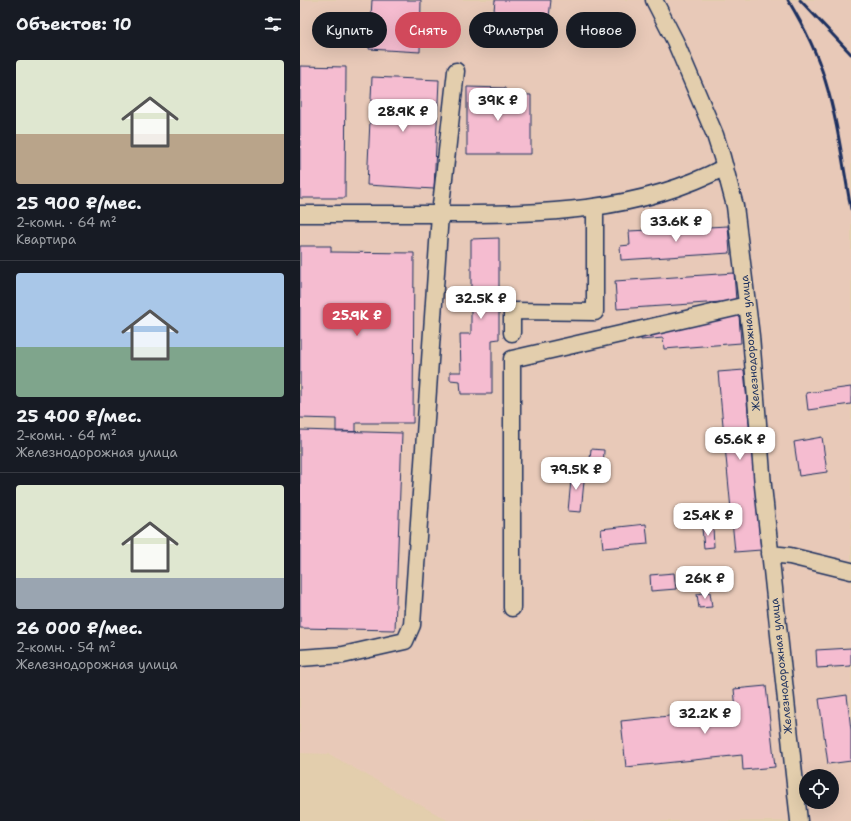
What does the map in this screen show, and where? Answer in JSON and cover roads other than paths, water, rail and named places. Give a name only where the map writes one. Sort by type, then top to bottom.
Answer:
[{"type":"street","name":"Железнодорожная улица","points":[[654,0],[675,41],[715,135],[735,206],[747,305],[770,554],[798,821]]},
{"type":"street","points":[[300,658],[343,655],[405,641],[412,625],[440,214],[456,71]]},
{"type":"street","points":[[300,214],[521,214],[595,208],[649,197],[707,177],[725,167]]},
{"type":"street","points":[[512,333],[512,312],[595,312],[595,208]]},
{"type":"street","points":[[512,608],[512,359],[747,305]]},
{"type":"street","points":[[770,554],[790,556],[851,571]]},
{"type":"railway","points":[[788,0],[818,59],[830,96],[851,209]]},
{"type":"railway","points":[[800,0],[851,54]]}]
